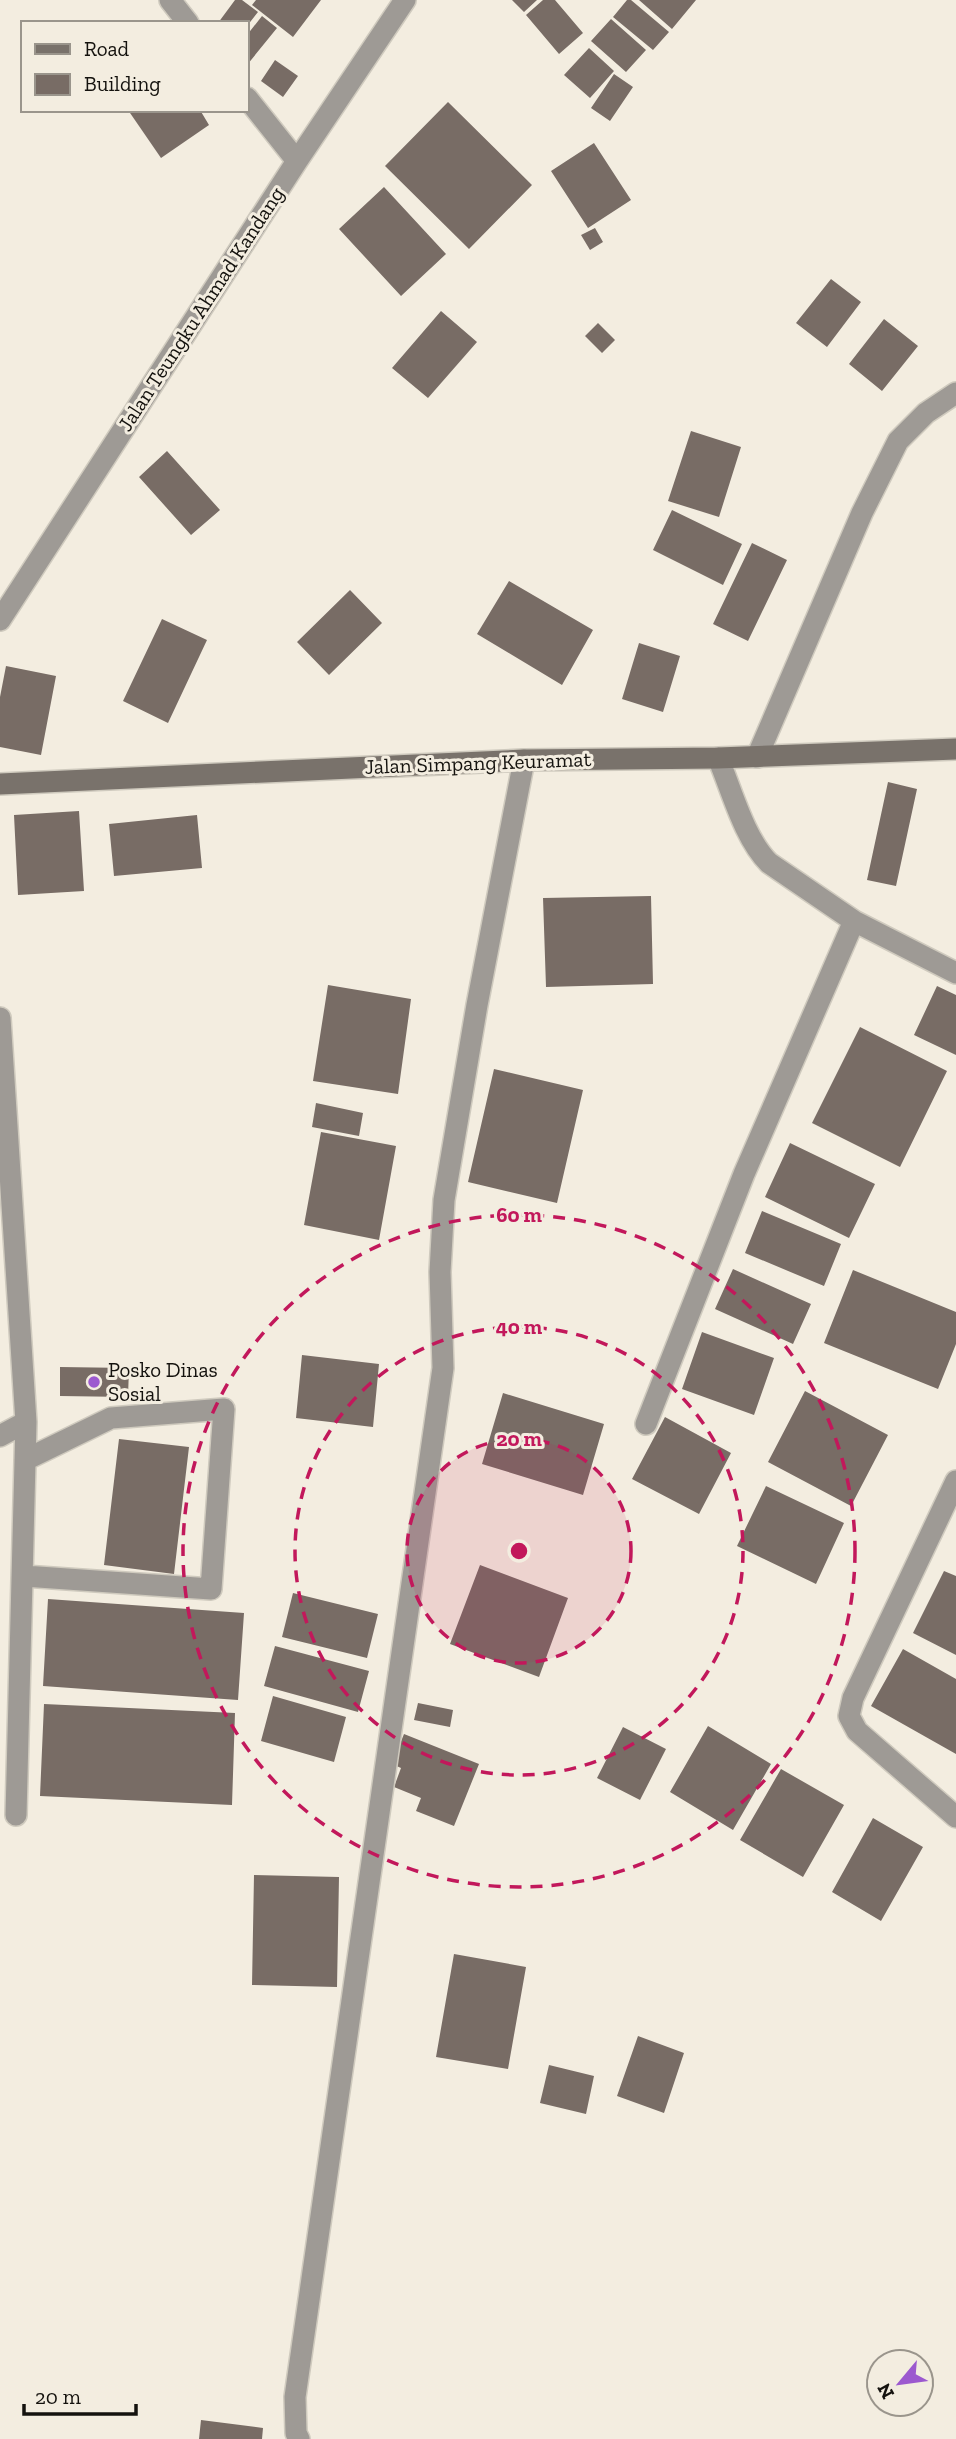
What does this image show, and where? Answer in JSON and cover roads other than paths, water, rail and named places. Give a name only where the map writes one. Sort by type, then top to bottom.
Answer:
[{"type":"main road","name":"Jalan Simpang Keuramat","points":[[0,784],[524,760],[718,758],[956,749]]},
{"type":"street","points":[[170,0],[186,21]]},
{"type":"street","name":"Jalan Teungku Ahmad Kandang","points":[[0,620],[297,161],[405,0]]},
{"type":"street","points":[[248,98],[297,161]]},
{"type":"street","points":[[757,757],[862,513],[898,441],[926,413],[956,393]]},
{"type":"street","points":[[718,758],[760,854],[791,880],[854,921],[956,973]]},
{"type":"street","points":[[299,2439],[296,2433],[295,2397],[443,1368],[440,1272],[444,1200],[477,1005],[524,760]]},
{"type":"street","points":[[646,1424],[744,1174],[854,921]]},
{"type":"street","points":[[0,1018],[26,1422],[16,1815]]},
{"type":"street","points":[[24,1576],[211,1589],[224,1409],[111,1418],[25,1460]]},
{"type":"street","points":[[0,1436],[26,1422]]},
{"type":"street","points":[[956,1481],[853,1699],[849,1716],[856,1731],[956,1817]]},
{"type":"place","name":"Posko Dinas Sosial","points":[[94,1382]]}]
